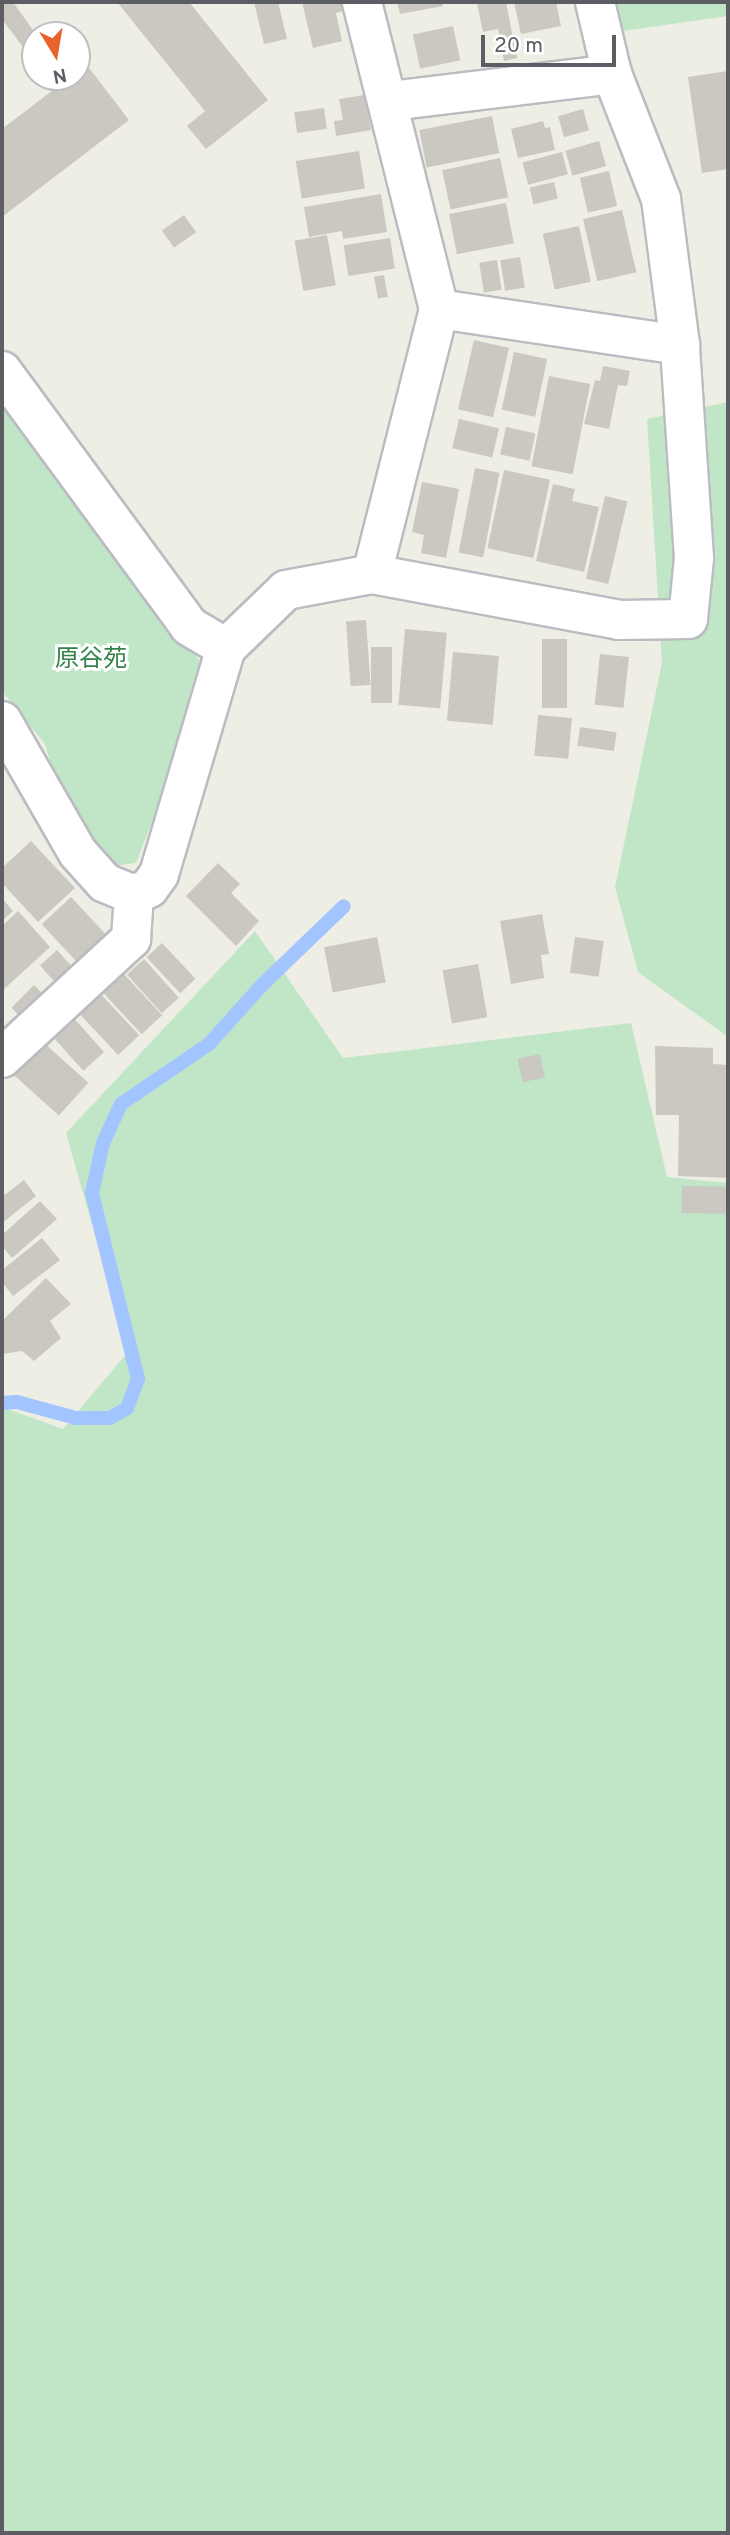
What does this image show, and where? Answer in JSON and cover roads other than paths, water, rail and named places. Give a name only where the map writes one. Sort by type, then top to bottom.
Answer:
[{"type":"street","points":[[362,2],[390,101],[439,309],[372,574]]},
{"type":"street","points":[[2,721],[78,853],[105,883],[134,895],[149,888],[159,874],[226,648],[286,590],[372,574],[619,620],[688,620],[694,558],[680,345],[661,198],[612,74],[595,2]]},
{"type":"street","points":[[390,101],[612,74]]},
{"type":"street","points":[[439,309],[680,345]]},
{"type":"street","points":[[2,371],[189,626],[226,648]]},
{"type":"street","points":[[2,1058],[131,939],[134,895]]},
{"type":"waterway","points":[[2,1403],[17,1402],[76,1418],[110,1418],[127,1408],[138,1379],[92,1193],[103,1143],[121,1104],[209,1044],[263,984],[344,906]]},
{"type":"park label","name":"原谷苑","points":[[91,661]]}]
